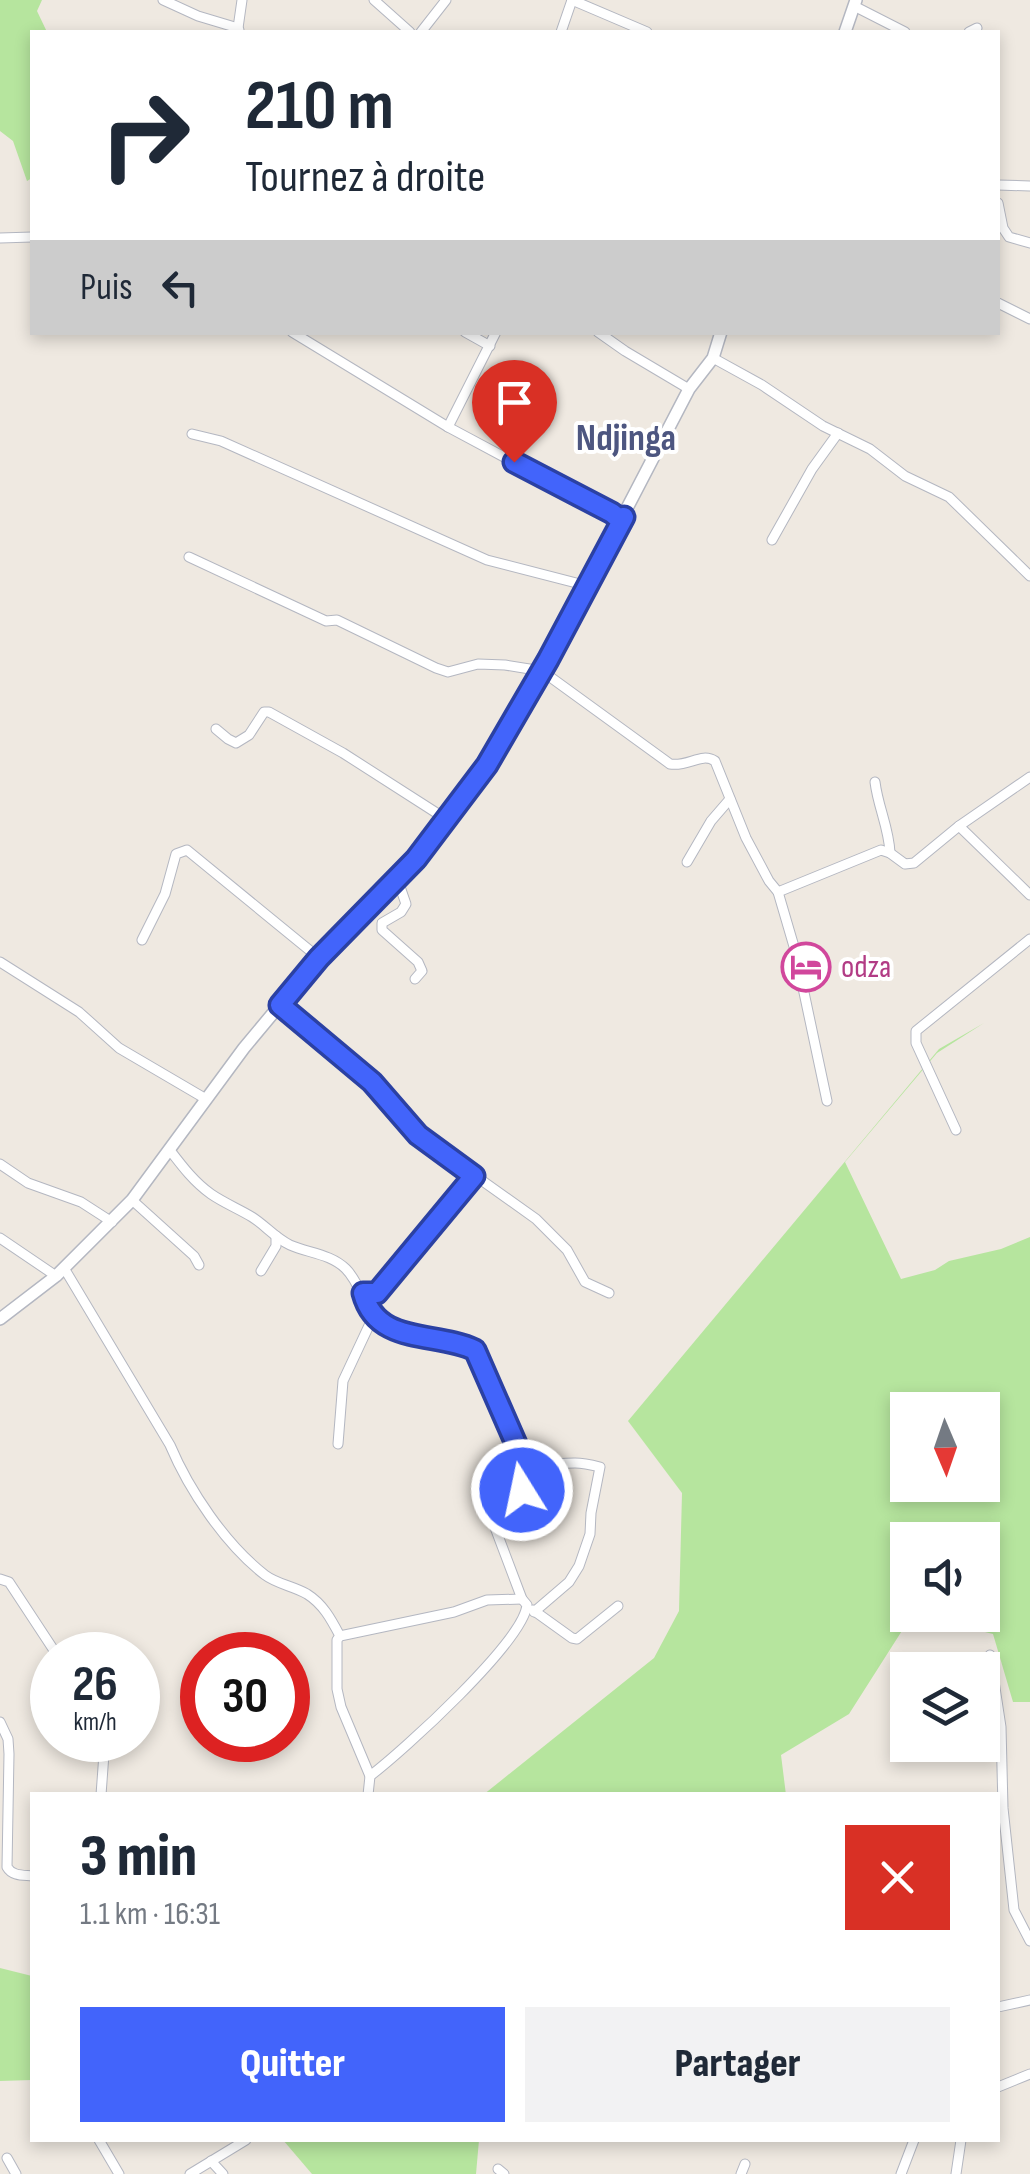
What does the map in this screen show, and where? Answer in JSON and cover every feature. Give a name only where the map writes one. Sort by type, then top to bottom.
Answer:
[{"type":"street","points":[[163,0],[240,30],[242,0]]},
{"type":"street","points":[[374,0],[408,30]]},
{"type":"street","points":[[423,30],[446,0]]},
{"type":"street","points":[[562,30],[572,0],[642,30]]},
{"type":"street","points":[[845,30],[855,3],[902,30]]},
{"type":"street","points":[[1000,186],[1030,186]]},
{"type":"street","points":[[1000,213],[1009,237],[1030,243]]},
{"type":"street","points":[[0,238],[30,236]]},
{"type":"street","points":[[1000,304],[1030,319]]},
{"type":"street","points":[[297,335],[448,427],[618,518],[624,517]]},
{"type":"street","points":[[470,335],[490,346]]},
{"type":"street","points":[[448,427],[495,335]]},
{"type":"street","points":[[603,335],[689,389]]},
{"type":"street","points":[[0,1319],[60,1272],[132,1200],[244,1048],[319,958],[416,859],[487,765],[588,586],[689,389],[713,358],[719,335]]},
{"type":"street","points":[[713,358],[949,498],[1030,576]]},
{"type":"street","points":[[772,540],[838,433]]},
{"type":"street","points":[[192,434],[221,441],[487,560],[588,586]]},
{"type":"street","points":[[190,557],[326,621],[337,620],[436,668],[457,671],[478,664],[542,671],[670,764],[681,766],[704,756],[711,758],[746,838],[778,892],[796,950],[828,1102]]},
{"type":"street","points":[[216,728],[236,743],[249,735],[264,712],[269,712],[343,753],[446,819]]},
{"type":"street","points":[[778,892],[881,850],[905,864],[914,863],[1030,777]]},
{"type":"street","points":[[875,782],[890,852]]},
{"type":"street","points":[[688,862],[712,820],[730,799]]},
{"type":"street","points":[[960,826],[1030,895]]},
{"type":"street","points":[[142,940],[165,894],[176,854],[187,850],[319,958]]},
{"type":"street","points":[[397,878],[406,904],[402,912],[382,923],[382,930],[418,962],[422,972],[414,979]]},
{"type":"street","points":[[956,1130],[916,1043],[916,1030],[1030,939]]},
{"type":"street","points":[[0,962],[79,1012],[119,1048],[206,1099]]},
{"type":"street","points":[[280,1005],[372,1082],[418,1135],[536,1219],[567,1250],[585,1282],[609,1292]]},
{"type":"street","points":[[168,1150],[208,1192],[291,1246],[318,1254],[346,1269],[363,1293],[373,1317],[387,1327],[461,1343],[475,1350],[520,1453],[530,1462],[580,1462],[600,1467],[590,1534],[579,1566],[569,1582],[528,1605]]},
{"type":"street","points":[[0,1164],[28,1183],[81,1202],[112,1222]]},
{"type":"street","points":[[363,1293],[377,1293],[474,1176]]},
{"type":"street","points":[[132,1200],[199,1265]]},
{"type":"street","points":[[261,1270],[276,1246],[276,1236]]},
{"type":"street","points":[[0,1238],[60,1272],[222,1533],[266,1576],[306,1594],[324,1608],[340,1636],[337,1689],[370,1776],[368,1792]]},
{"type":"street","points":[[338,1444],[343,1381],[373,1317]]},
{"type":"street","points":[[370,1776],[484,1668],[524,1618],[528,1605],[488,1509],[498,1512],[522,1490],[517,1462],[520,1453]]},
{"type":"street","points":[[0,1579],[9,1582],[42,1632]]},
{"type":"street","points":[[340,1636],[454,1612],[487,1600],[528,1605],[577,1639],[618,1606]]},
{"type":"street","points":[[1000,1715],[1003,1808],[1014,1910],[1030,1941]]},
{"type":"street","points":[[0,1722],[8,1739],[9,1754],[6,1868],[30,1876]]},
{"type":"street","points":[[101,1792],[103,1762]]},
{"type":"street","points":[[1000,2008],[1030,2000]]},
{"type":"street","points":[[1000,2086],[1030,2074]]},
{"type":"street","points":[[100,2142],[119,2174]]},
{"type":"street","points":[[190,2174],[243,2142]]},
{"type":"street","points":[[901,2174],[913,2142]]},
{"type":"street","points":[[956,2174],[962,2142]]},
{"type":"street","points":[[7,2158],[16,2174]]},
{"type":"street","points":[[211,2161],[222,2174]]},
{"type":"green space","points":[[0,0],[42,0],[37,11],[46,30],[30,30],[27,181],[13,141],[0,131]]},
{"type":"green space","points":[[984,1023],[937,1053],[845,1162],[901,1279],[1030,1237],[1030,1702],[1013,1702],[993,1634],[985,1632],[1000,1632],[1000,1522],[890,1522],[890,1632],[901,1632],[849,1714],[781,1755],[786,1792],[487,1792],[654,1658],[679,1611],[682,1493],[628,1421],[939,1049]]},
{"type":"green space","points":[[0,1968],[30,1976],[30,2080],[0,2081]]},
{"type":"green space","points":[[285,2142],[479,2142],[476,2174],[312,2174]]},
{"type":"place","name":"odza","points":[[806,967]]},
{"type":"district","name":"Ndjinga","points":[[626,438]]},
{"type":"route","points":[[514,462],[618,518],[624,517],[487,765],[416,859],[319,958],[280,1005],[372,1082],[418,1135],[474,1176],[377,1293],[363,1293],[364,1300],[373,1317],[387,1327],[461,1343],[475,1350],[520,1453],[517,1462],[522,1490]]}]
